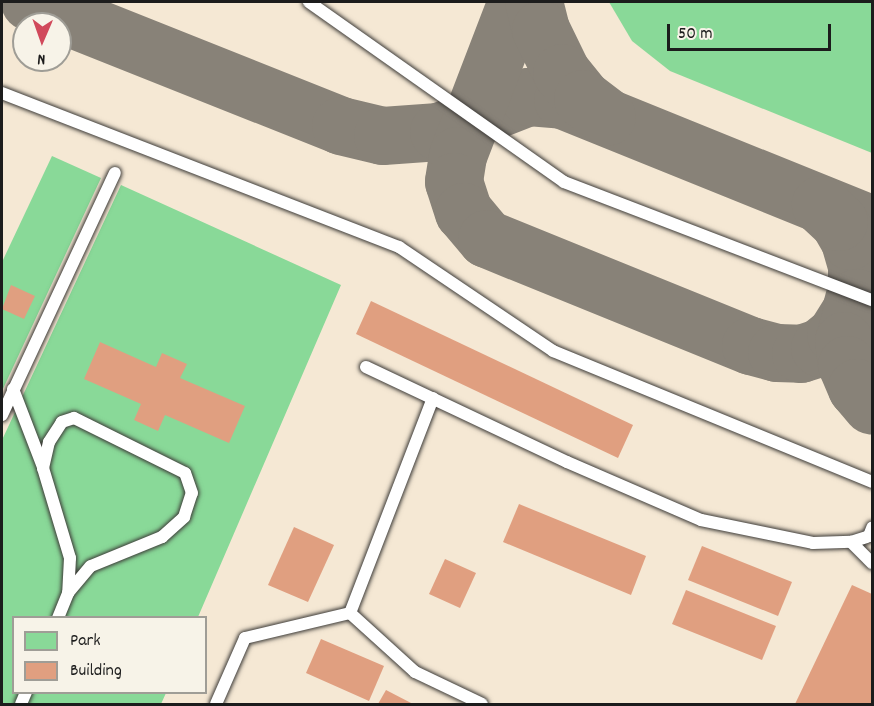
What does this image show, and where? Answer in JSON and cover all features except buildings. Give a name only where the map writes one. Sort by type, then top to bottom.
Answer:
[{"type":"lane","points":[[309,2],[564,182],[873,300]]},
{"type":"lane","points":[[2,93],[399,247],[553,351],[873,482]]},
{"type":"lane","points":[[2,415],[115,173]]},
{"type":"lane","points":[[366,366],[701,520],[813,543],[851,543],[869,536],[873,528]]},
{"type":"lane","points":[[14,389],[43,468],[70,558],[68,593],[59,616]]},
{"type":"lane","points":[[350,613],[433,398]]},
{"type":"lane","points":[[43,468],[49,442],[62,422],[74,418],[185,472],[192,493],[184,517],[162,537],[91,566],[68,593]]},
{"type":"lane","points":[[851,543],[873,563]]},
{"type":"lane","points":[[216,705],[245,638],[350,613]]},
{"type":"lane","points":[[350,613],[416,672],[482,705]]},
{"type":"green space","points":[[609,2],[872,2],[872,153],[670,71],[632,41]]},
{"type":"green space","points":[[52,156],[101,178],[2,391],[2,262]]},
{"type":"green space","points":[[121,185],[341,285],[198,616],[12,616],[12,694],[166,694],[161,704],[2,704],[2,440]]},
{"type":"taxiway","points":[[30,2],[341,126],[383,136],[439,132],[529,97],[563,100],[872,225]]},
{"type":"taxiway","points":[[517,2],[458,156],[454,182],[464,212],[487,239],[751,346],[777,353],[801,354],[820,348],[836,335],[851,311],[857,288],[857,266],[850,241],[839,222],[821,205]]},
{"type":"taxiway","points":[[534,2],[541,30],[562,73],[583,99],[607,117]]},
{"type":"taxiway","points":[[857,298],[844,341],[847,365],[857,388],[872,406]]}]
